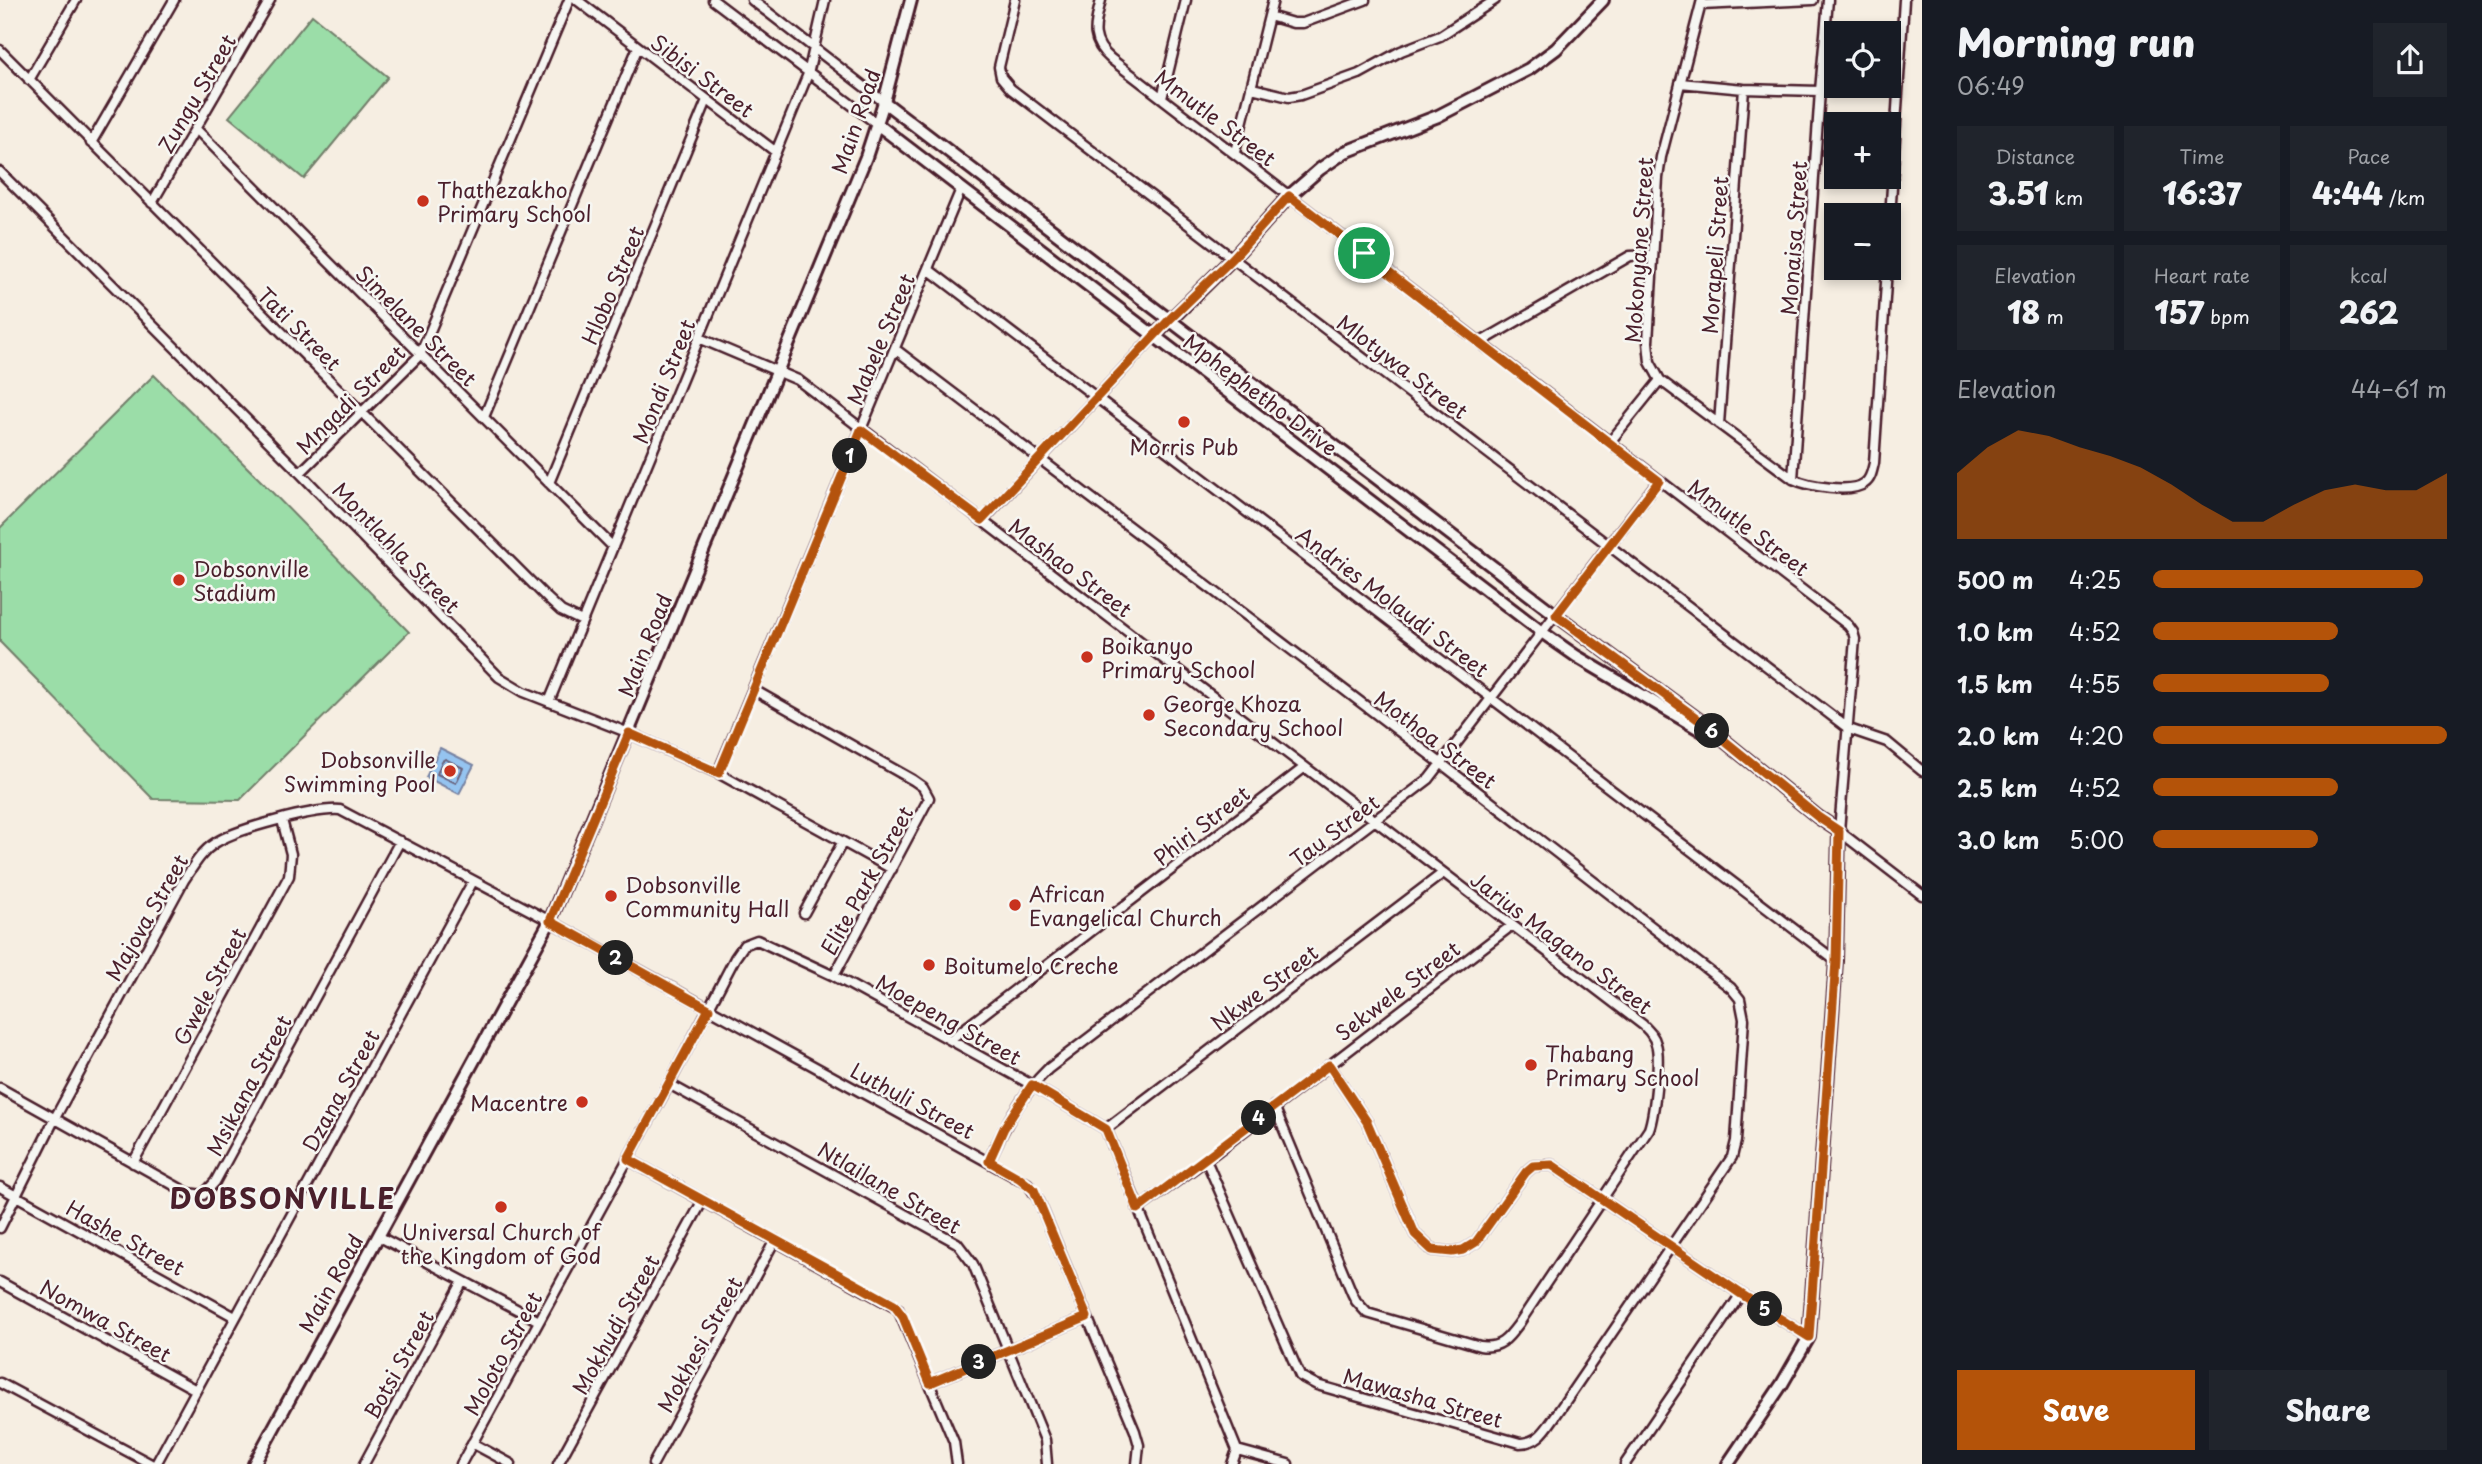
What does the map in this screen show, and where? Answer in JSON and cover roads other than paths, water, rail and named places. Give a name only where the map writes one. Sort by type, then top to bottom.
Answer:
[{"type":"street","points":[[29,80],[76,0]]},
{"type":"street","points":[[91,143],[174,0]]},
{"type":"street","name":"Zungu Street","points":[[152,203],[270,0]]},
{"type":"street","name":"Mngadi Street","points":[[300,473],[420,355],[569,0]]},
{"type":"street","name":"Sibisi Street","points":[[577,0],[776,152]]},
{"type":"street","name":"Mphephetho Drive","points":[[713,0],[1543,633],[1598,670],[1732,749]]},
{"type":"street","name":"Mphephetho Drive","points":[[752,0],[1556,615],[1699,720],[1732,749],[1839,831]]},
{"type":"street","name":"Mondi Street","points":[[549,702],[808,74],[825,0]]},
{"type":"street","name":"Main Road","points":[[254,1464],[550,921],[866,157],[884,102],[911,0]]},
{"type":"street","name":"Mlotywa Street","points":[[1015,0],[999,60],[999,73],[1003,81],[1849,729],[1887,743],[1922,771]]},
{"type":"street","name":"Mmutle Street","points":[[1101,0],[1095,23],[1096,38],[1101,49],[1659,481],[1837,615],[1851,629],[1855,639],[1849,729]]},
{"type":"street","points":[[1162,98],[1186,0]]},
{"type":"street","points":[[1235,152],[1273,0]]},
{"type":"street","points":[[1269,16],[1287,22],[1303,23],[1365,0]]},
{"type":"street","points":[[1252,88],[1289,97],[1359,74],[1401,51],[1440,36],[1495,0]]},
{"type":"street","points":[[982,520],[1099,398],[1170,319],[1233,258],[1289,196],[1320,169],[1345,152],[1438,117],[1540,62],[1603,0]]},
{"type":"street","points":[[1701,2],[1813,0]]},
{"type":"street","name":"Monaisa Street","points":[[1793,479],[1828,0]]},
{"type":"street","points":[[1891,203],[1904,0]]},
{"type":"street","name":"Mokonyane Street","points":[[1660,380],[1648,355],[1660,165],[1701,2]]},
{"type":"street","points":[[484,417],[638,47]]},
{"type":"street","name":"Tati Street","points":[[0,50],[547,598],[561,611],[582,621]]},
{"type":"street","points":[[1680,83],[1744,89],[1820,91]]},
{"type":"street","name":"Morapeli Street","points":[[1719,424],[1744,89]]},
{"type":"street","name":"Hlobo Street","points":[[549,482],[707,100]]},
{"type":"street","name":"Simelane Street","points":[[196,129],[613,547]]},
{"type":"street","name":"Montlahla Street","points":[[0,172],[491,669],[509,684],[719,773],[892,869]]},
{"type":"street","name":"Mabele Street","points":[[719,773],[961,189]]},
{"type":"street","points":[[1481,342],[1624,260],[1635,255],[1653,255]]},
{"type":"street","name":"Andries Molaudi Street","points":[[928,269],[1836,961]]},
{"type":"street","points":[[1610,442],[1660,380],[1793,479],[1819,487],[1861,486],[1871,475],[1886,280]]},
{"type":"street","name":"Mashao Street","points":[[699,338],[798,380],[1376,820]]},
{"type":"street","name":"Mothoa Street","points":[[895,349],[1442,764],[1731,988],[1740,999],[1744,1019],[1734,1151],[1726,1168],[1672,1246]]},
{"type":"street","name":"Tau Street","points":[[989,1161],[1004,1128],[1032,1085],[1048,1069],[1429,779],[1659,481]]},
{"type":"street","name":"Elite Park Street","points":[[754,690],[923,787],[929,798],[834,976]]},
{"type":"street","points":[[1728,1464],[1789,1374],[1809,1337],[1836,961],[1839,831],[1849,729]]},
{"type":"street","name":"Phiri Street","points":[[950,1040],[1305,767]]},
{"type":"street","name":"Majova Street","points":[[0,1228],[55,1118],[184,880],[197,860],[225,837],[312,811],[340,810],[550,921]]},
{"type":"street","name":"Gwele Street","points":[[133,1163],[289,876],[291,854],[282,820]]},
{"type":"street","name":"Jarius Magano Street","points":[[1274,1106],[1352,1293],[1361,1308],[1377,1317],[1480,1346],[1496,1347],[1520,1322],[1652,1122],[1658,1049],[1656,1041],[1643,1025],[1510,926],[1376,820]]},
{"type":"street","points":[[1839,831],[1922,895]]},
{"type":"street","name":"Msikana Street","points":[[0,1088],[188,1193],[197,1196],[209,1191],[400,841]]},
{"type":"street","points":[[804,913],[842,843]]},
{"type":"street","name":"Nkwe Street","points":[[1106,1129],[1443,873]]},
{"type":"street","name":"Dzana Street","points":[[154,1464],[473,881]]},
{"type":"street","name":"Luthuli Street","points":[[550,921],[989,1161],[1034,1190],[1135,1431],[1139,1445],[1137,1464]]},
{"type":"street","name":"Sekwele Street","points":[[1138,1209],[1206,1160],[1510,926]]},
{"type":"street","name":"Moloto Street","points":[[461,1464],[744,945],[757,940],[764,941]]},
{"type":"street","name":"Moepeng Street","points":[[764,941],[834,976],[1106,1129]]},
{"type":"street","points":[[1329,1065],[1367,1122],[1415,1234],[1432,1250],[1463,1250],[1476,1242],[1520,1179],[1533,1166],[1552,1165],[1809,1337]]},
{"type":"street","name":"Ntlailane Street","points":[[669,1084],[957,1243],[973,1264],[1008,1349],[1045,1440],[1047,1464]]},
{"type":"street","points":[[1106,1129],[1237,1450],[1232,1464]]},
{"type":"street","points":[[628,1159],[898,1309],[954,1442],[957,1464]]},
{"type":"street","name":"Mawasha Street","points":[[1206,1160],[1300,1376],[1317,1385],[1520,1443],[1530,1443],[1544,1432],[1672,1246]]},
{"type":"street","name":"Hashe Street","points":[[0,1187],[235,1317]]},
{"type":"street","name":"Mokhudi Street","points":[[558,1464],[703,1200]]},
{"type":"street","points":[[377,1236],[540,1321]]},
{"type":"street","name":"Mokhesi Street","points":[[653,1464],[775,1240]]},
{"type":"street","name":"Botsi Street","points":[[364,1464],[463,1281]]},
{"type":"street","name":"Nomwa Street","points":[[0,1282],[196,1390]]},
{"type":"street","points":[[1625,1464],[1741,1294]]},
{"type":"street","points":[[930,1383],[1087,1317]]},
{"type":"street","points":[[0,1383],[154,1464]]},
{"type":"street","points":[[472,1443],[511,1464]]},
{"type":"street","points":[[1237,1450],[1288,1464]]},
{"type":"water","name":"Dobsonville Swimming Pool","points":[[440,748],[474,765],[459,794],[426,777]]},
{"type":"place","name":"Thathezakho Primary School","points":[[423,201]]},
{"type":"place","name":"Morris Pub","points":[[1184,422]]},
{"type":"place","name":"Dobsonville Stadium","points":[[179,580]]},
{"type":"place","name":"Boikanyo Primary School","points":[[1087,657]]},
{"type":"place","name":"George Khoza Secondary School","points":[[1149,715]]},
{"type":"place","name":"Dobsonville Swimming Pool","points":[[450,771]]},
{"type":"place","name":"Dobsonville Community Hall","points":[[611,896]]},
{"type":"place","name":"African Evangelical Church","points":[[1015,905]]},
{"type":"place","name":"Boitumelo Creche","points":[[929,965]]},
{"type":"place","name":"Thabang Primary School","points":[[1531,1065]]},
{"type":"place","name":"Macentre","points":[[582,1102]]},
{"type":"place","name":"Universal Church of the Kingdom of God","points":[[501,1207]]},
{"type":"district","name":"DOBSONVILLE","points":[[283,1197]]}]
